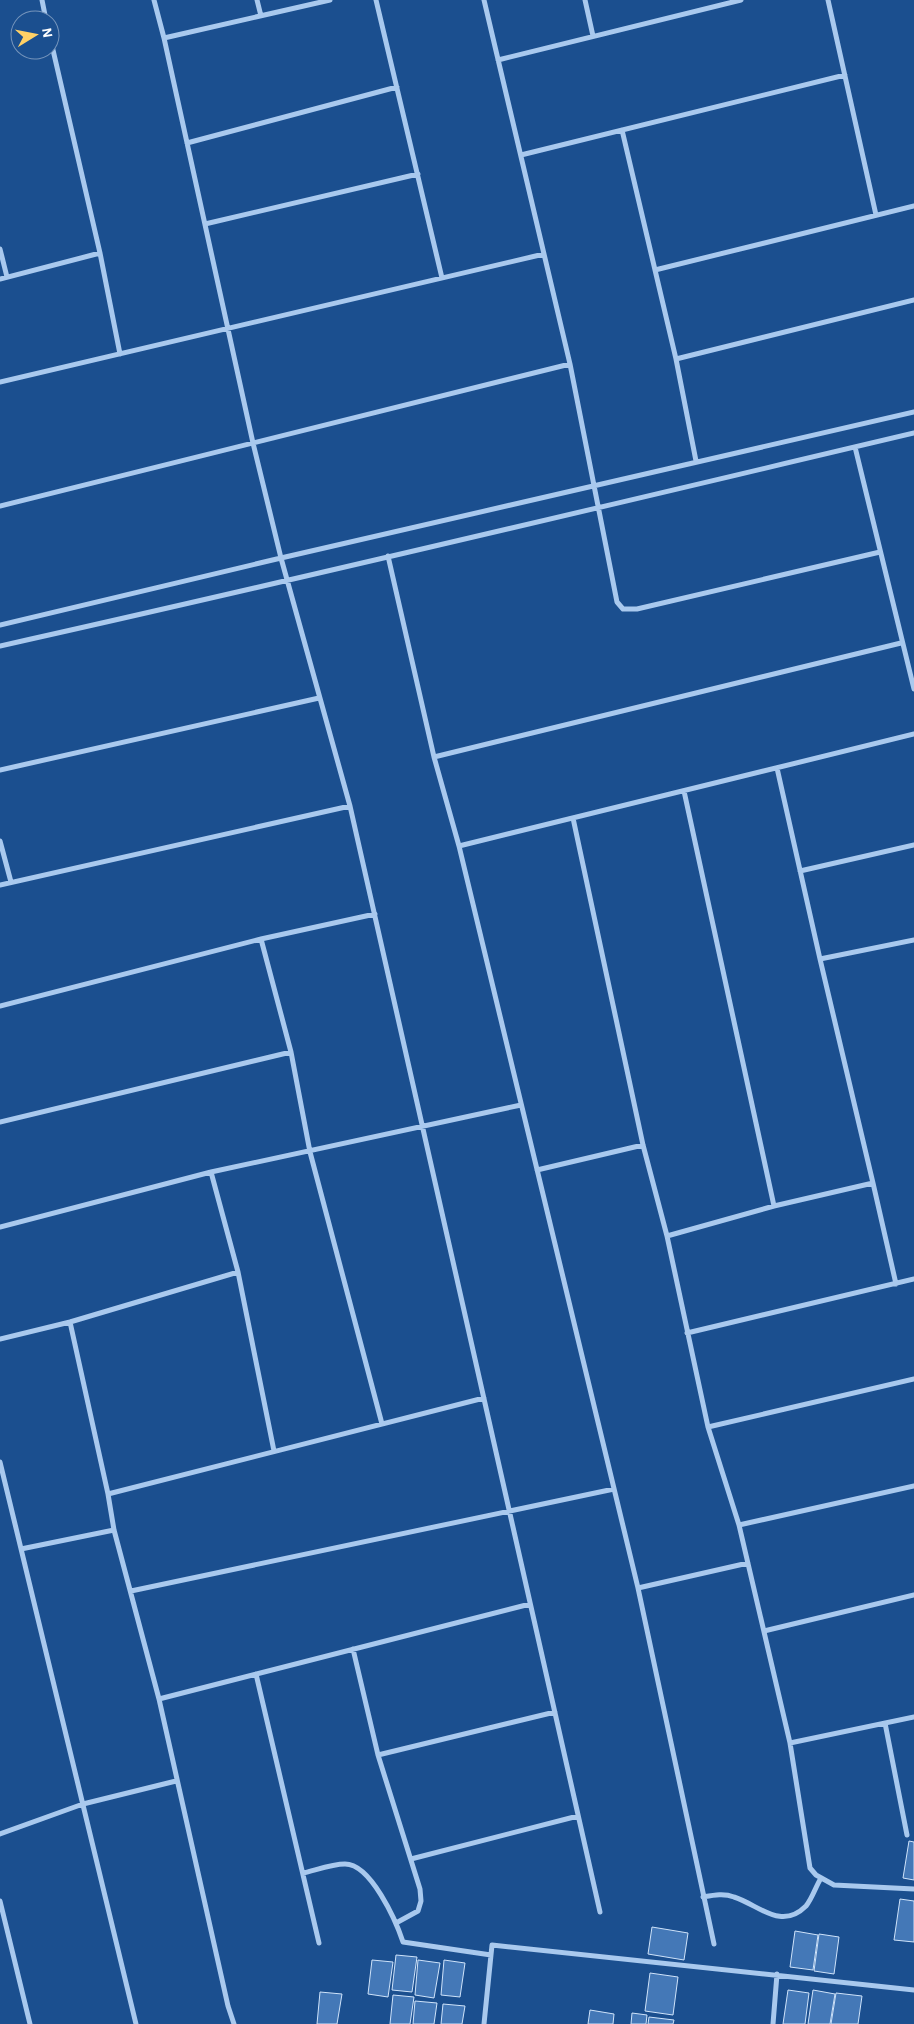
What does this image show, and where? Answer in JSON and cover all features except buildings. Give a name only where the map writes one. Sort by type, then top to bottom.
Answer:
[{"type":"street","points":[[154,0],[253,443],[281,558],[350,806],[600,1912]]},
{"type":"street","points":[[257,0],[261,16]]},
{"type":"street","points":[[164,38],[330,0]]},
{"type":"street","points":[[376,0],[442,278]]},
{"type":"street","points":[[484,0],[570,364],[617,602],[623,610],[637,609],[880,552]]},
{"type":"street","points":[[585,0],[593,36]]},
{"type":"street","points":[[498,60],[741,0]]},
{"type":"street","points":[[828,0],[876,215]]},
{"type":"street","points":[[56,60],[100,253],[120,354]]},
{"type":"street","points":[[521,155],[845,75]]},
{"type":"street","points":[[187,143],[397,87]]},
{"type":"street","points":[[622,130],[676,359],[696,461]]},
{"type":"street","points":[[205,224],[418,174]]},
{"type":"street","points":[[655,270],[914,206]]},
{"type":"street","points":[[0,249],[7,278]]},
{"type":"street","points":[[0,279],[100,253]]},
{"type":"street","points":[[0,382],[544,254]]},
{"type":"street","points":[[676,359],[914,300]]},
{"type":"street","points":[[0,506],[570,364]]},
{"type":"street","points":[[0,624],[696,461],[914,412]]},
{"type":"street","points":[[0,646],[288,582],[388,556],[914,433]]},
{"type":"street","points":[[855,447],[901,643],[914,690]]},
{"type":"street","points":[[388,556],[434,757],[459,846],[638,1588],[714,1944]]},
{"type":"street","points":[[434,757],[901,643]]},
{"type":"street","points":[[0,770],[319,698]]},
{"type":"street","points":[[459,846],[914,734]]},
{"type":"street","points":[[777,768],[896,1284]]},
{"type":"street","points":[[684,791],[774,1206]]},
{"type":"street","points":[[0,885],[350,806]]},
{"type":"street","points":[[573,818],[643,1145],[667,1236],[708,1426],[739,1525],[790,1743],[810,1868],[834,1886],[914,1889]]},
{"type":"street","points":[[0,841],[11,882]]},
{"type":"street","points":[[800,871],[914,845]]},
{"type":"street","points":[[0,1006],[261,939],[375,914]]},
{"type":"street","points":[[261,939],[291,1052],[310,1152],[382,1424]]},
{"type":"street","points":[[820,958],[914,940]]},
{"type":"street","points":[[0,1122],[291,1052]]},
{"type":"street","points":[[0,1227],[210,1172],[310,1152],[521,1104]]},
{"type":"street","points":[[537,1170],[643,1145]]},
{"type":"street","points":[[210,1172],[238,1272],[274,1451]]},
{"type":"street","points":[[667,1236],[774,1206],[873,1183]]},
{"type":"street","points":[[0,1339],[70,1322],[238,1272]]},
{"type":"street","points":[[687,1333],[914,1279]]},
{"type":"street","points":[[70,1322],[108,1494],[114,1530],[159,1698],[176,1781],[228,2006],[234,2024]]},
{"type":"street","points":[[708,1426],[914,1379]]},
{"type":"street","points":[[108,1494],[484,1398]]},
{"type":"street","points":[[0,1462],[3,1486],[21,1549],[136,2024]]},
{"type":"street","points":[[739,1525],[914,1486]]},
{"type":"street","points":[[131,1590],[614,1489]]},
{"type":"street","points":[[21,1549],[114,1530]]},
{"type":"street","points":[[638,1588],[748,1563]]},
{"type":"street","points":[[764,1631],[914,1595]]},
{"type":"street","points":[[159,1698],[530,1604]]},
{"type":"street","points":[[353,1649],[378,1755],[420,1889],[421,1901],[418,1911],[396,1923]]},
{"type":"street","points":[[256,1674],[319,1943]]},
{"type":"street","points":[[378,1755],[555,1712]]},
{"type":"street","points":[[790,1743],[914,1717]]},
{"type":"street","points":[[885,1723],[907,1835]]},
{"type":"street","points":[[0,1834],[83,1804],[176,1781]]},
{"type":"street","points":[[410,1859],[578,1816]]},
{"type":"street","points":[[303,1874],[344,1864],[355,1865],[364,1872],[396,1923],[403,1942],[491,1955]]},
{"type":"street","points":[[703,1896],[722,1894],[733,1896],[774,1916],[785,1917],[801,1910],[807,1904],[821,1878]]},
{"type":"street","points":[[0,1902],[30,2024]]},
{"type":"street","points":[[484,2024],[492,1945],[914,1990]]},
{"type":"street","points":[[773,2024],[777,1974]]}]
